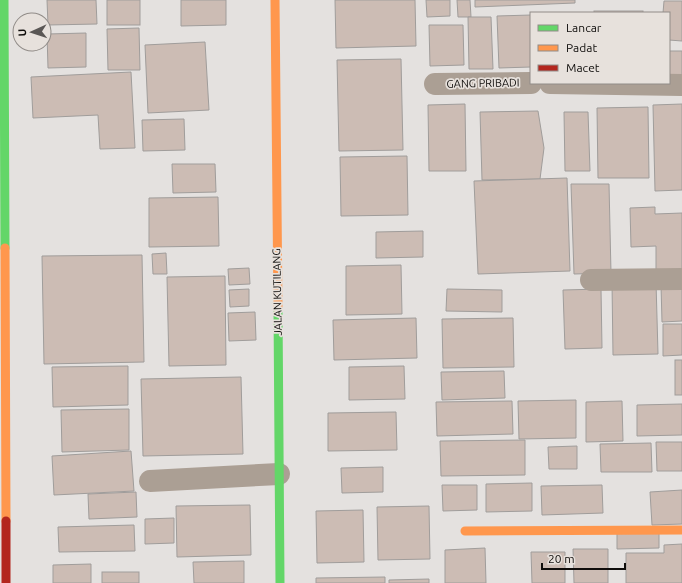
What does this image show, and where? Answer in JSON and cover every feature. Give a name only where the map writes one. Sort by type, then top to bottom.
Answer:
[{"type":"street","points":[[4,0],[2,413],[6,583]]},
{"type":"street","name":"JALAN KUTILANG","points":[[275,0],[280,583]]},
{"type":"street","name":"GANG PRIBADI","points":[[435,84],[530,83]]},
{"type":"street","points":[[616,84],[682,85]]},
{"type":"street","points":[[591,280],[682,279]]},
{"type":"street","points":[[150,481],[279,474]]},
{"type":"street","points":[[465,531],[682,530]]},
{"type":"building","points":[[47,0],[96,0],[97,24],[52,25],[52,12],[47,12]]},
{"type":"building","points":[[107,0],[140,0],[140,25],[107,25]]},
{"type":"building","points":[[181,0],[226,0],[226,25],[181,26]]},
{"type":"building","points":[[335,0],[415,0],[416,46],[336,48]]},
{"type":"building","points":[[426,0],[450,0],[450,16],[427,17]]},
{"type":"building","points":[[457,0],[470,0],[471,17],[458,17]]},
{"type":"building","points":[[475,0],[575,0],[575,3],[475,7]]},
{"type":"building","points":[[664,1],[682,1],[682,41],[670,40],[670,12],[663,12]]},
{"type":"building","points":[[594,11],[643,11],[643,12]]},
{"type":"building","points":[[530,15],[530,67],[499,68],[497,16]]},
{"type":"building","points":[[468,17],[491,17],[493,69],[469,69]]},
{"type":"building","points":[[429,25],[463,25],[464,65],[430,66]]},
{"type":"building","points":[[139,28],[140,70],[108,70],[107,29]]},
{"type":"building","points":[[86,33],[86,67],[48,68],[48,52],[52,52],[52,34]]},
{"type":"building","points":[[205,42],[209,110],[148,113],[145,45]]},
{"type":"building","points":[[670,51],[682,51],[682,75],[670,75]]},
{"type":"building","points":[[401,59],[403,150],[339,151],[337,60]]},
{"type":"building","points":[[131,72],[135,148],[100,149],[98,115],[33,118],[31,77]]},
{"type":"building","points":[[465,104],[466,171],[429,171],[428,105]]},
{"type":"building","points":[[682,104],[682,190],[655,191],[653,105]]},
{"type":"building","points":[[648,107],[649,178],[598,178],[597,108]]},
{"type":"building","points":[[538,111],[544,148],[540,179],[482,180],[480,112]]},
{"type":"building","points":[[564,112],[588,112],[590,171],[565,171]]},
{"type":"building","points":[[184,119],[185,150],[143,151],[142,120]]},
{"type":"building","points":[[407,156],[408,215],[341,216],[340,157]]},
{"type":"building","points":[[172,164],[215,164],[216,192],[173,193]]},
{"type":"building","points":[[567,178],[570,271],[478,274],[474,181]]},
{"type":"building","points":[[571,184],[609,184],[611,273],[574,274]]},
{"type":"building","points":[[218,197],[219,246],[149,247],[149,198]]},
{"type":"building","points":[[655,207],[655,214],[682,213],[682,270],[656,271],[656,246],[631,247],[630,208]]},
{"type":"building","points":[[423,231],[423,257],[376,258],[376,232]]},
{"type":"building","points":[[166,253],[167,274],[153,274],[152,254]]},
{"type":"building","points":[[142,255],[144,362],[44,364],[42,256]]},
{"type":"building","points":[[401,265],[402,314],[346,315],[346,266]]},
{"type":"building","points":[[249,268],[250,284],[229,285],[228,269]]},
{"type":"building","points":[[225,276],[226,365],[169,366],[167,277]]},
{"type":"building","points":[[656,282],[658,354],[613,355],[612,283]]},
{"type":"building","points":[[682,284],[682,321],[662,322],[661,285]]},
{"type":"building","points":[[249,289],[249,306],[230,307],[229,290]]},
{"type":"building","points":[[447,289],[502,290],[502,312],[446,311]]},
{"type":"building","points":[[601,289],[602,348],[565,349],[563,290]]},
{"type":"building","points":[[255,312],[256,340],[229,341],[228,313]]},
{"type":"building","points":[[416,318],[417,358],[334,360],[333,320]]},
{"type":"building","points":[[513,318],[514,367],[443,368],[442,319]]},
{"type":"building","points":[[663,324],[682,324],[682,355],[663,356]]},
{"type":"building","points":[[675,360],[682,360],[682,395],[675,395]]},
{"type":"building","points":[[128,366],[128,405],[53,407],[52,367]]},
{"type":"building","points":[[404,366],[405,399],[349,400],[349,367]]},
{"type":"building","points":[[504,371],[505,398],[442,400],[441,372]]},
{"type":"building","points":[[241,377],[243,454],[143,456],[141,379]]},
{"type":"building","points":[[576,400],[576,438],[519,439],[518,401]]},
{"type":"building","points":[[512,401],[513,434],[437,436],[436,402]]},
{"type":"building","points":[[622,401],[623,441],[586,442],[586,402]]},
{"type":"building","points":[[682,404],[682,435],[637,436],[637,405]]},
{"type":"building","points":[[129,409],[129,450],[62,452],[61,410]]},
{"type":"building","points":[[396,412],[397,450],[328,451],[328,413]]},
{"type":"building","points":[[525,440],[525,475],[441,476],[440,441]]},
{"type":"building","points":[[656,442],[682,442],[682,471],[657,471]]},
{"type":"building","points":[[651,443],[652,472],[601,472],[600,444]]},
{"type":"building","points":[[577,446],[577,469],[549,469],[548,447]]},
{"type":"building","points":[[131,451],[134,491],[54,495],[52,456]]},
{"type":"building","points":[[383,467],[383,492],[342,493],[341,468]]},
{"type":"building","points":[[532,483],[532,511],[486,512],[486,484]]},
{"type":"building","points":[[442,485],[477,485],[477,510],[443,511]]},
{"type":"building","points":[[602,485],[603,513],[542,515],[541,486]]},
{"type":"building","points":[[682,490],[682,524],[652,525],[650,492]]},
{"type":"building","points":[[136,492],[137,517],[89,519],[88,494]]},
{"type":"building","points":[[250,505],[251,555],[177,557],[176,506]]},
{"type":"building","points":[[429,506],[430,559],[378,560],[377,507]]},
{"type":"building","points":[[363,510],[364,562],[317,563],[316,511]]},
{"type":"building","points":[[174,518],[174,543],[145,544],[145,519]]},
{"type":"building","points":[[134,525],[135,551],[59,552],[58,527]]},
{"type":"building","points":[[659,531],[659,548],[617,549],[617,532]]},
{"type":"building","points":[[682,544],[682,583],[626,583],[626,553],[664,553],[664,545]]},
{"type":"building","points":[[485,548],[486,583],[445,583],[445,550]]},
{"type":"building","points":[[573,549],[608,549],[608,583],[574,583]]},
{"type":"building","points":[[531,552],[565,552],[565,583],[532,583]]},
{"type":"building","points":[[244,561],[244,583],[194,583],[193,562]]},
{"type":"building","points":[[91,564],[91,583],[53,583],[53,565]]},
{"type":"building","points":[[102,572],[139,572],[139,583],[102,583]]},
{"type":"building","points":[[385,577],[385,583],[316,583],[316,578]]},
{"type":"building","points":[[429,579],[429,583],[389,583],[389,580]]},
{"type":"traffic: fast","points":[[4,0],[5,248]]},
{"type":"traffic: fast","points":[[278,309],[280,583]]},
{"type":"traffic: slow","points":[[275,0],[278,309]]},
{"type":"traffic: slow","points":[[5,248],[6,521]]},
{"type":"traffic: slow","points":[[465,531],[682,530]]},
{"type":"traffic: jam","points":[[6,521],[6,583]]}]
